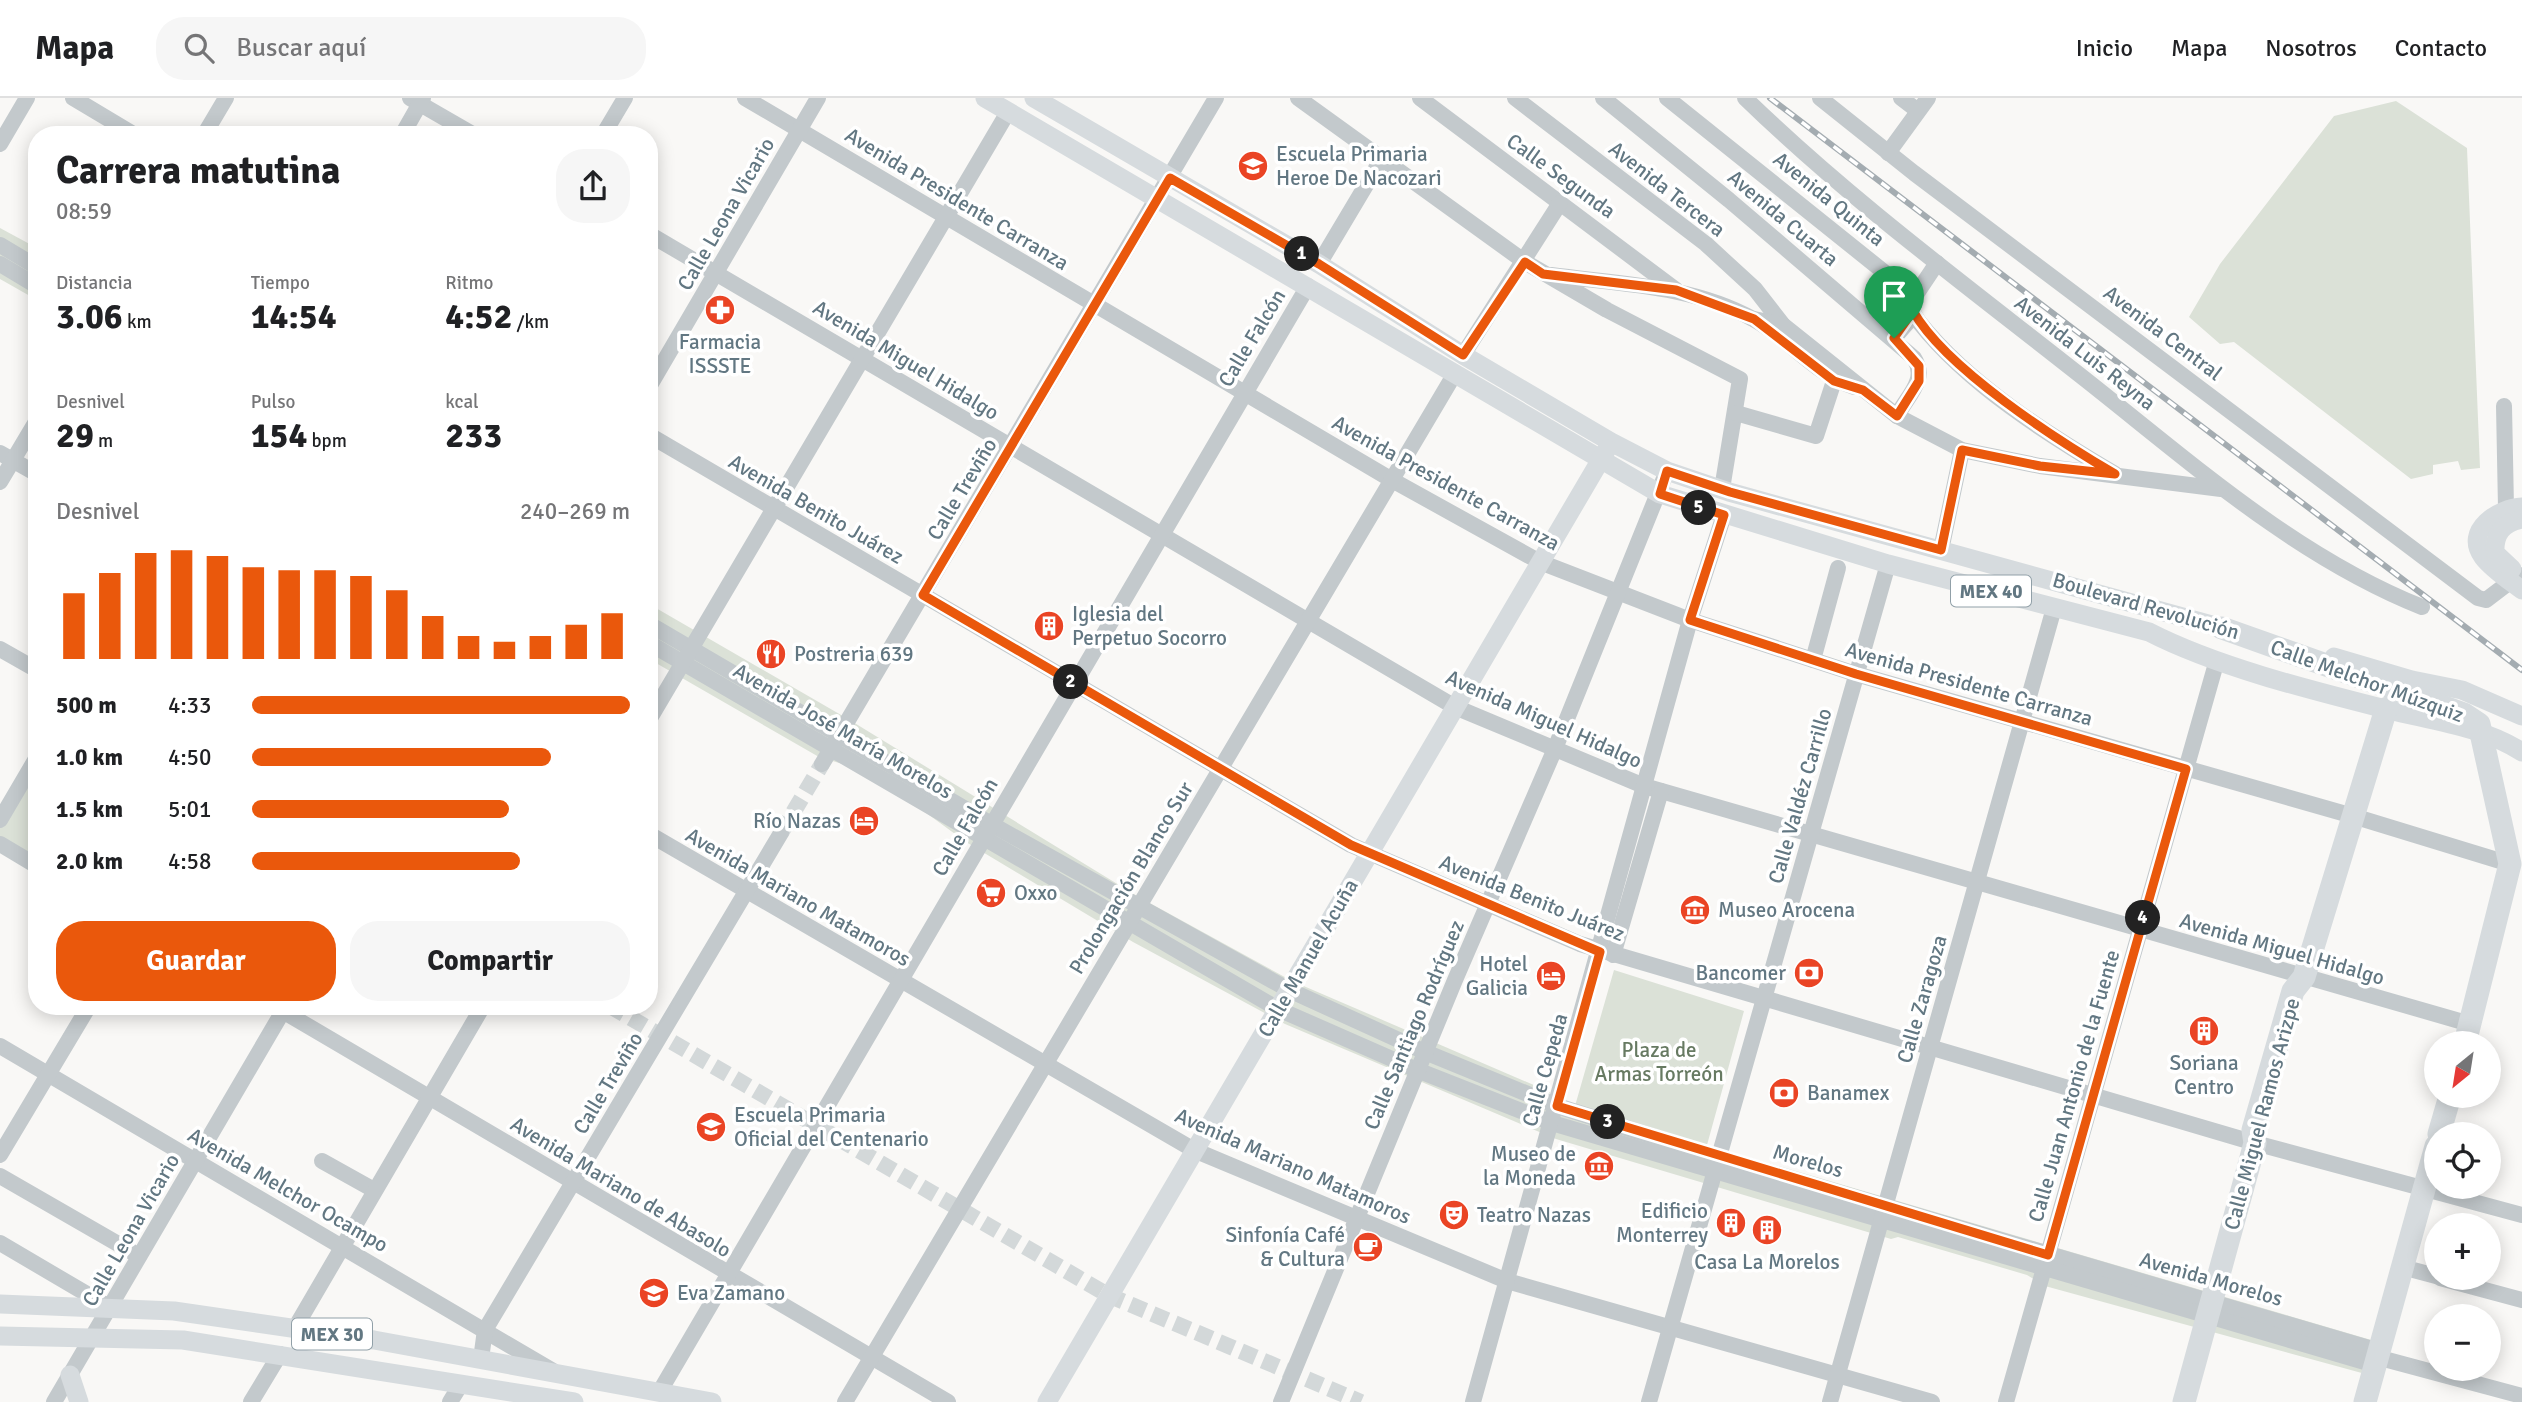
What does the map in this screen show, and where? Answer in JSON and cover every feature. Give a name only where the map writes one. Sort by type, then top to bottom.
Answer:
[{"type":"highway","name":"Calle Melchor Múzquiz","points":[[2222,628],[2464,714],[2474,720],[2483,733],[2510,864],[2468,1031]]},
{"type":"highway","name":"Calle Miguel Ramos Arizpe","points":[[2184,1402],[2255,1143],[2253,1130],[2293,991],[2304,977],[2386,709]]},
{"type":"highway","points":[[2365,1402],[2424,1189]]},
{"type":"main road","name":"MEX 40","points":[[985,98],[1660,494],[1888,564],[2149,632],[2184,650],[2217,660],[2386,709],[2483,733]]},
{"type":"main road","name":"Boulevard Revolución","points":[[1034,98],[1319,264],[1463,355],[1611,442],[1667,471],[1722,489],[2222,628],[2412,680],[2462,690],[2522,716]]},
{"type":"main road","name":"Calle Manuel Acuña","points":[[1047,1402],[1611,442]]},
{"type":"main road","points":[[2517,512],[2484,523],[2479,544],[2481,555],[2519,580]]},
{"type":"main road","points":[[2149,632],[2415,707]]},
{"type":"main road","points":[[2412,680],[2485,709],[2522,731]]},
{"type":"main road","points":[[2483,733],[2522,752]]},
{"type":"main road","name":"MEX 30","points":[[0,1304],[174,1311],[481,1359],[712,1402]]},
{"type":"main road","name":"MEX 30","points":[[0,1336],[183,1340],[280,1353],[574,1402]]},
{"type":"main road","points":[[70,1374],[79,1402]]},
{"type":"street","points":[[0,144],[27,98]]},
{"type":"street","points":[[73,98],[120,126]]},
{"type":"street","points":[[209,126],[226,98]]},
{"type":"street","points":[[608,126],[625,98]]},
{"type":"street","name":"Avenida Presidente Carranza","points":[[745,98],[1392,480],[1540,562],[1690,620],[1856,674],[2353,816],[2510,864]]},
{"type":"street","name":"Calle Leona Vicario","points":[[658,372],[818,98]]},
{"type":"street","name":"Calle Treviño","points":[[822,764],[1159,199],[1216,98]]},
{"type":"street","points":[[1298,98],[1543,274],[1740,379],[1722,489]]},
{"type":"street","name":"Calle Segunda","points":[[1420,98],[1676,290]]},
{"type":"street","name":"Avenida Tercera","points":[[1515,98],[1706,244],[1755,289],[1783,325]]},
{"type":"street","name":"Avenida Cuarta","points":[[1603,98],[1894,338],[1919,366],[1919,381],[1897,416]]},
{"type":"street","name":"Avenida Quinta","points":[[1667,98],[1899,284],[1913,311],[1941,345],[1987,387],[2048,432],[2115,474]]},
{"type":"street","name":"Avenida Central","points":[[1820,98],[1888,153],[2482,600],[2519,580]]},
{"type":"street","points":[[1888,153],[1923,105],[1902,98]]},
{"type":"street","points":[[405,126],[417,100],[459,126]]},
{"type":"street","name":"Avenida Luis Reyna","points":[[1753,101],[1791,142],[1937,263],[2222,489],[2305,546],[2390,595],[2422,607]]},
{"type":"street","points":[[658,704],[1008,111]]},
{"type":"street","points":[[1319,264],[1381,160]]},
{"type":"street","points":[[1463,355],[1525,262],[1560,203]]},
{"type":"street","name":"Avenida Miguel Hidalgo","points":[[658,239],[1455,707],[1554,751],[1661,792],[2304,977],[2458,1031]]},
{"type":"street","points":[[0,245],[28,262]]},
{"type":"street","points":[[1894,338],[1913,311],[1917,293],[1937,263]]},
{"type":"street","points":[[0,264],[28,281]]},
{"type":"street","points":[[1543,274],[1676,290],[1754,319],[1783,325],[1897,416],[1962,450],[2040,466],[2222,489]]},
{"type":"street","points":[[1587,299],[1600,281]]},
{"type":"street","name":"Calle Falcón","points":[[660,1391],[1243,392],[1308,286]]},
{"type":"street","points":[[1754,319],[1834,381],[1863,390]]},
{"type":"street","name":"Prolongación Blanco Sur","points":[[845,1402],[1454,375]]},
{"type":"street","points":[[1735,414],[1816,436],[1834,381]]},
{"type":"street","points":[[2504,407],[2517,512]]},
{"type":"street","points":[[0,482],[6,456],[28,430]]},
{"type":"street","name":"Avenida Benito Juárez","points":[[658,440],[1369,853],[1488,904],[1606,954],[2255,1143],[2424,1189]]},
{"type":"street","points":[[1941,550],[1962,450]]},
{"type":"street","points":[[6,456],[28,469]]},
{"type":"street","name":"Calle Santiago Rodríguez","points":[[1281,1402],[1417,1070],[1554,751],[1660,494],[1667,471]]},
{"type":"street","points":[[1606,954],[1644,786],[1690,620],[1724,515]]},
{"type":"street","name":"Calle Valdéz Carrillo","points":[[1649,1402],[1888,564]]},
{"type":"street","points":[[1813,660],[1838,568]]},
{"type":"street","name":"Calle Zaragoza","points":[[1830,1402],[2054,608]]},
{"type":"street","name":"Avenida José María Morelos","points":[[658,632],[686,655],[988,831],[1128,924],[1278,1009],[1417,1070],[1552,1123],[1716,1164]]},
{"type":"street","name":"Avenida José María Morelos","points":[[658,646],[686,655]]},
{"type":"street","points":[[0,649],[28,665]]},
{"type":"street","name":"Calle Juan Antonio de la Fuente","points":[[2006,1402],[2217,660]]},
{"type":"street","points":[[0,820],[28,772]]},
{"type":"street","points":[[1606,954],[1661,792]]},
{"type":"street","name":"Avenida José María Morelos","points":[[988,831],[1138,907],[1289,990],[1425,1052],[1557,1106],[1716,1164]]},
{"type":"street","name":"Calle Treviño","points":[[481,1359],[485,1330],[781,833]]},
{"type":"street","name":"Avenida Mariano Matamoros","points":[[658,839],[1044,1066],[1194,1150],[1507,1281],[1669,1330],[1932,1402]]},
{"type":"street","points":[[0,844],[28,861]]},
{"type":"street","name":"Calle Cepeda","points":[[1473,1402],[1557,1106],[1606,954]]},
{"type":"street","points":[[0,1155],[84,1015]]},
{"type":"street","name":"Calle Leona Vicario","points":[[54,1402],[196,1160],[277,1015]]},
{"type":"street","name":"Avenida Mariano de Abasolo","points":[[293,1015],[728,1275],[948,1402]]},
{"type":"street","points":[[295,1328],[341,1245],[478,1015]]},
{"type":"street","name":"Avenida Melchor Ocampo","points":[[0,1045],[555,1372]]},
{"type":"street","points":[[322,1161],[374,1190]]},
{"type":"street","name":"Morelos","points":[[1716,1164],[1883,1212]]},
{"type":"street","points":[[0,1176],[139,1256]]},
{"type":"street","name":"Avenida Benito Juárez","points":[[2462,1199],[2522,1215]]},
{"type":"street","name":"Avenida Morelos","points":[[1883,1212],[2210,1308]]},
{"type":"street","points":[[0,1243],[109,1307]]},
{"type":"street","points":[[2402,1267],[2424,1273]]},
{"type":"street","points":[[2485,1290],[2522,1300]]},
{"type":"street","points":[[2210,1308],[2379,1358],[2522,1396]]},
{"type":"street","points":[[251,1402],[280,1353]]},
{"type":"street","points":[[450,1402],[461,1384]]},
{"type":"green space","points":[[2396,101],[2467,148],[2480,468],[2461,470],[2458,461],[2433,465],[2433,474],[2411,479],[2234,342],[2220,344],[2189,317],[2220,264],[2334,116]]},
{"type":"green space","points":[[0,228],[28,243],[28,295],[0,279]]},
{"type":"green space","name":"Plaza de Armas Torreón","points":[[658,609],[848,719],[1137,896],[1292,981],[1550,1092],[1548,1098],[1575,1106],[1614,970],[1744,1011],[1707,1145],[2378,1342],[2369,1375],[2045,1286],[2027,1275],[1898,1237],[1891,1239],[1556,1139],[1285,1024],[1133,942],[966,842],[925,812],[846,765],[819,757],[658,664]]},
{"type":"green space","points":[[28,770],[28,860],[0,844],[0,818]]},
{"type":"tunnel","points":[[781,833],[822,764]]},
{"type":"tunnel","points":[[626,1015],[1108,1295],[1361,1402]]},
{"type":"railway","points":[[1770,98],[2522,670]]},
{"type":"place","name":"Escuela Primaria Heroe De Nacozari","points":[[1253,166]]},
{"type":"place","name":"Farmacia ISSSTE","points":[[720,310]]},
{"type":"place","name":"Iglesia del Perpetuo Socorro","points":[[1049,626]]},
{"type":"place","name":"Postreria 639","points":[[771,654]]},
{"type":"place","name":"Río Nazas","points":[[864,821]]},
{"type":"place","name":"Oxxo","points":[[991,893]]},
{"type":"place","name":"Museo Arocena","points":[[1695,910]]},
{"type":"place","name":"Bancomer","points":[[1809,973]]},
{"type":"place","name":"Hotel Galicia","points":[[1551,976]]},
{"type":"place","name":"Soriana Centro","points":[[2204,1031]]},
{"type":"place","name":"Banamex","points":[[1784,1093]]},
{"type":"place","name":"Escuela Primaria Oficial del Centenario","points":[[711,1127]]},
{"type":"place","name":"Museo de la Moneda","points":[[1599,1166]]},
{"type":"place","name":"Teatro Nazas","points":[[1454,1215]]},
{"type":"place","name":"Edificio Monterrey","points":[[1731,1223]]},
{"type":"place","name":"Casa La Morelos","points":[[1767,1230]]},
{"type":"place","name":"Sinfonía Café & Cultura","points":[[1368,1247]]},
{"type":"place","name":"Eva Zamano","points":[[654,1293]]},
{"type":"route","points":[[1170,178],[1319,264],[1463,355],[1507,285],[1525,262],[1543,274],[1676,290],[1754,319],[1834,381],[1863,390],[1897,416],[1919,381],[1919,366],[1894,338],[1908,323],[1913,311],[1918,321],[1941,345],[1987,387],[2080,454],[2115,474],[2040,466],[1962,450],[1941,550],[1730,492],[1667,471],[1660,494],[1724,515],[1690,620],[1856,674],[2186,769],[2048,1255],[1557,1106],[1600,952],[1351,845],[1221,766],[923,595],[1170,178]]}]
